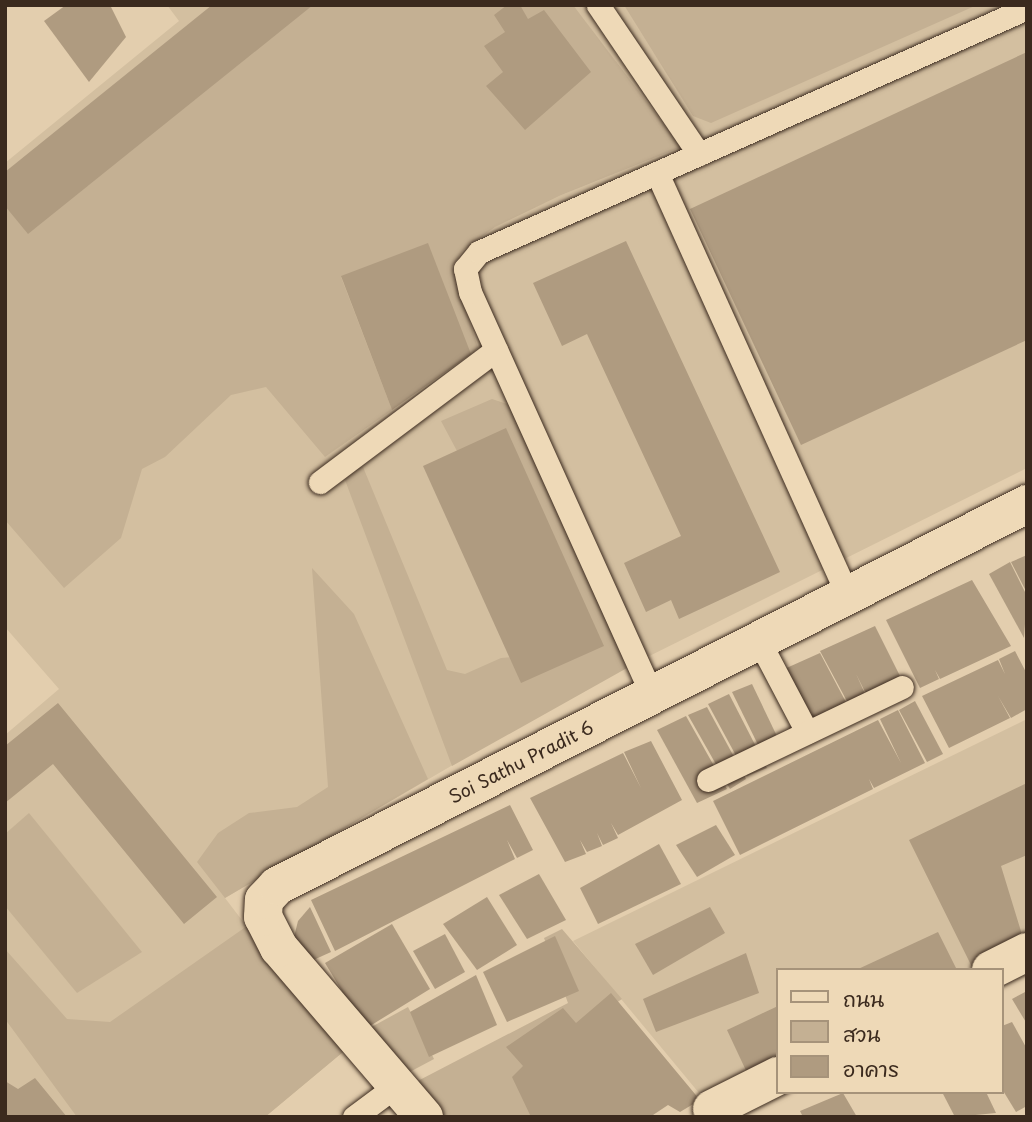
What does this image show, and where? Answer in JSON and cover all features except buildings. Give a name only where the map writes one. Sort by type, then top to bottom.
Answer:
[{"type":"street","name":"Soi Sathu Pradit 6","points":[[424,1117],[279,948],[263,917],[264,900],[277,886],[1027,504]]},
{"type":"street","points":[[995,968],[1027,952]]},
{"type":"street","points":[[712,1109],[776,1077]]},
{"type":"lane","points":[[598,5],[699,154]]},
{"type":"lane","points":[[652,695],[470,292],[465,269],[479,252],[1027,8]]},
{"type":"lane","points":[[657,173],[848,596]]},
{"type":"lane","points":[[320,482],[496,350]]},
{"type":"lane","points":[[759,641],[807,732]]},
{"type":"lane","points":[[708,780],[902,687]]},
{"type":"lane","points":[[354,1117],[397,1085]]},
{"type":"shaded area","points":[[167,5],[1027,5],[1027,468],[583,689],[225,898],[343,1052],[265,1117],[5,1117],[5,735],[59,689],[5,627],[5,163],[179,21]]},
{"type":"shaded area","points":[[1027,719],[1027,939],[969,968],[776,968],[776,1063],[704,1099],[573,941]]},
{"type":"green space","points":[[305,5],[573,5],[681,147],[561,195],[495,227],[463,250],[452,267],[478,348],[471,354],[341,277],[392,410],[325,457],[266,387],[231,395],[165,457],[142,469],[121,538],[64,588],[5,520],[5,170],[39,208]]},
{"type":"green space","points":[[624,5],[977,5],[711,123],[693,116]]},
{"type":"green space","points":[[492,399],[513,406],[627,668],[452,766],[345,480],[352,469],[363,467],[447,670],[465,674],[501,658],[524,656],[457,451],[441,421]]},
{"type":"green space","points":[[312,568],[354,614],[428,779],[225,898],[197,862],[218,833],[249,813],[297,807],[328,787]]},
{"type":"green space","points":[[29,813],[142,952],[77,993],[5,906],[5,834]]},
{"type":"green space","points":[[247,926],[343,1052],[265,1117],[77,1117],[5,1019],[5,949],[67,1019],[110,1022]]},
{"type":"green space","points":[[562,929],[622,999],[529,1060],[563,1117],[438,1117],[410,1085],[568,1003],[544,938]]},
{"type":"green space","points":[[408,1007],[434,1059],[404,1075],[366,1030]]}]
